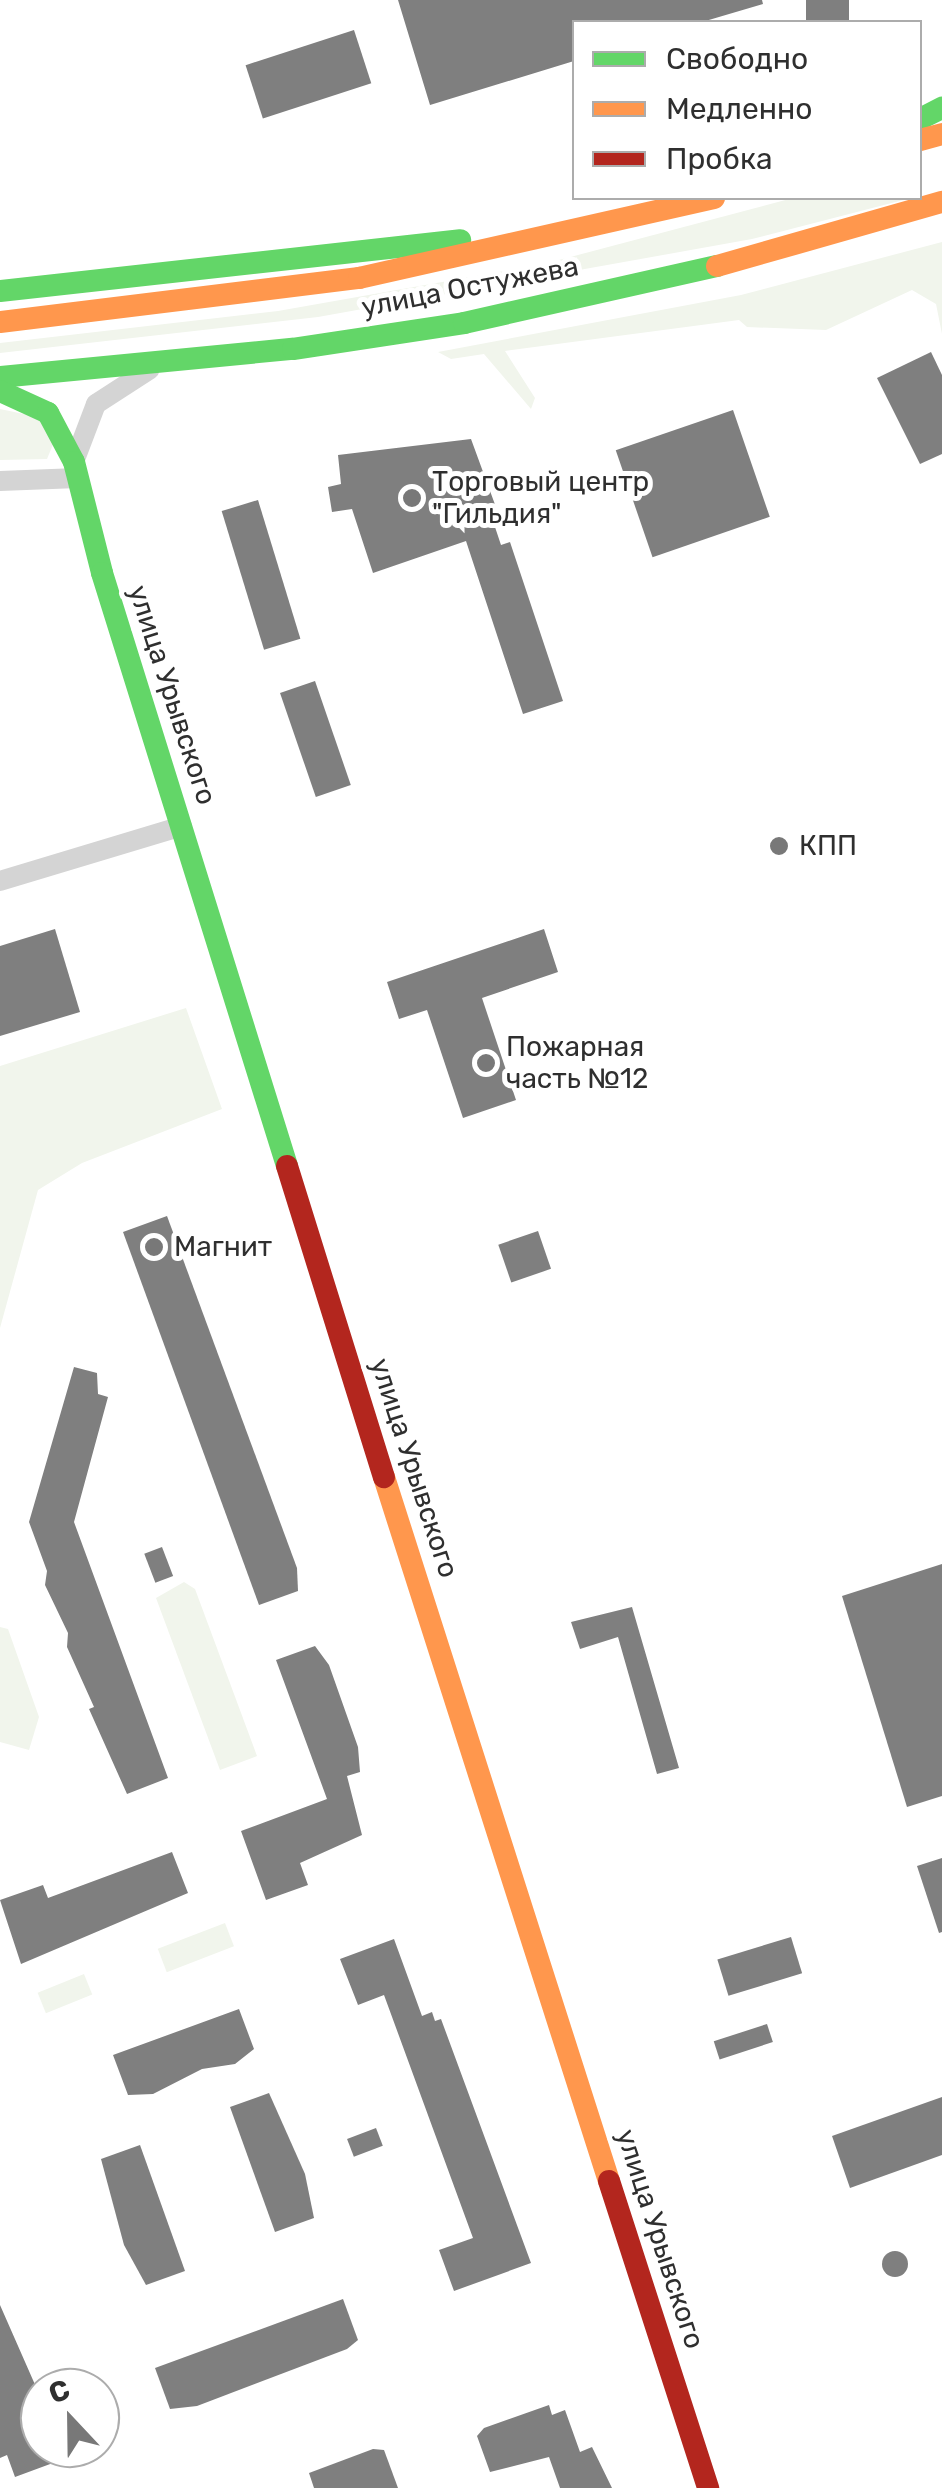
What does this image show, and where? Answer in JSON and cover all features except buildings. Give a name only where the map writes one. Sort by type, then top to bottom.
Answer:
[{"type":"main road","name":"улица Остужева","points":[[0,322],[358,278],[646,217],[707,200]]},
{"type":"main road","name":"улица Остужева","points":[[0,377],[464,322],[784,251],[942,202]]},
{"type":"main road","points":[[0,290],[646,217]]},
{"type":"main road","points":[[784,251],[942,225]]},
{"type":"main road","name":"улица Урывского","points":[[0,392],[48,413],[76,470],[182,826],[708,2488]]},
{"type":"street","points":[[0,481],[76,470],[96,404],[124,382],[174,359]]},
{"type":"street","points":[[0,881],[182,826]]},
{"type":"shaded area","points":[[785,200],[903,200],[752,239],[318,317],[0,353],[0,343],[278,311],[544,264]]},
{"type":"shaded area","points":[[942,242],[942,334],[936,304],[912,290],[826,330],[747,327],[739,320],[505,351],[535,398],[531,409],[484,354],[451,359],[438,352],[741,295]]},
{"type":"shaded area","points":[[0,409],[38,417],[54,442],[47,459],[0,460]]},
{"type":"shaded area","points":[[186,1008],[222,1109],[82,1163],[38,1190],[0,1328],[0,1066]]},
{"type":"shaded area","points":[[184,1582],[195,1589],[257,1756],[220,1770],[156,1598]]},
{"type":"shaded area","points":[[0,1627],[8,1629],[39,1717],[29,1750],[0,1742]]},
{"type":"shaded area","points":[[225,1923],[234,1946],[167,1972],[158,1949]]},
{"type":"shaded area","points":[[84,1974],[92,1994],[46,2013],[38,1993]]},
{"type":"traffic: fast","points":[[922,118],[942,108]]},
{"type":"traffic: fast","points":[[0,291],[460,240]]},
{"type":"traffic: fast","points":[[0,377],[293,349],[464,323],[717,266]]},
{"type":"traffic: fast","points":[[0,391],[48,413],[74,462],[102,573],[287,1166]]},
{"type":"traffic: slow","points":[[922,139],[942,134]]},
{"type":"traffic: slow","points":[[0,322],[359,278],[705,200]]},
{"type":"traffic: slow","points":[[717,266],[942,202]]},
{"type":"traffic: slow","points":[[384,1477],[609,2181]]},
{"type":"traffic: jam","points":[[287,1166],[384,1477]]},
{"type":"traffic: jam","points":[[609,2181],[708,2488]]},
{"type":"place","name":"Торговый центр \"Гильдия\"","points":[[412,498]]},
{"type":"place","name":"КПП","points":[[779,846]]},
{"type":"place","name":"Пожарная часть №12","points":[[486,1063]]},
{"type":"place","name":"Магнит","points":[[154,1247]]}]
